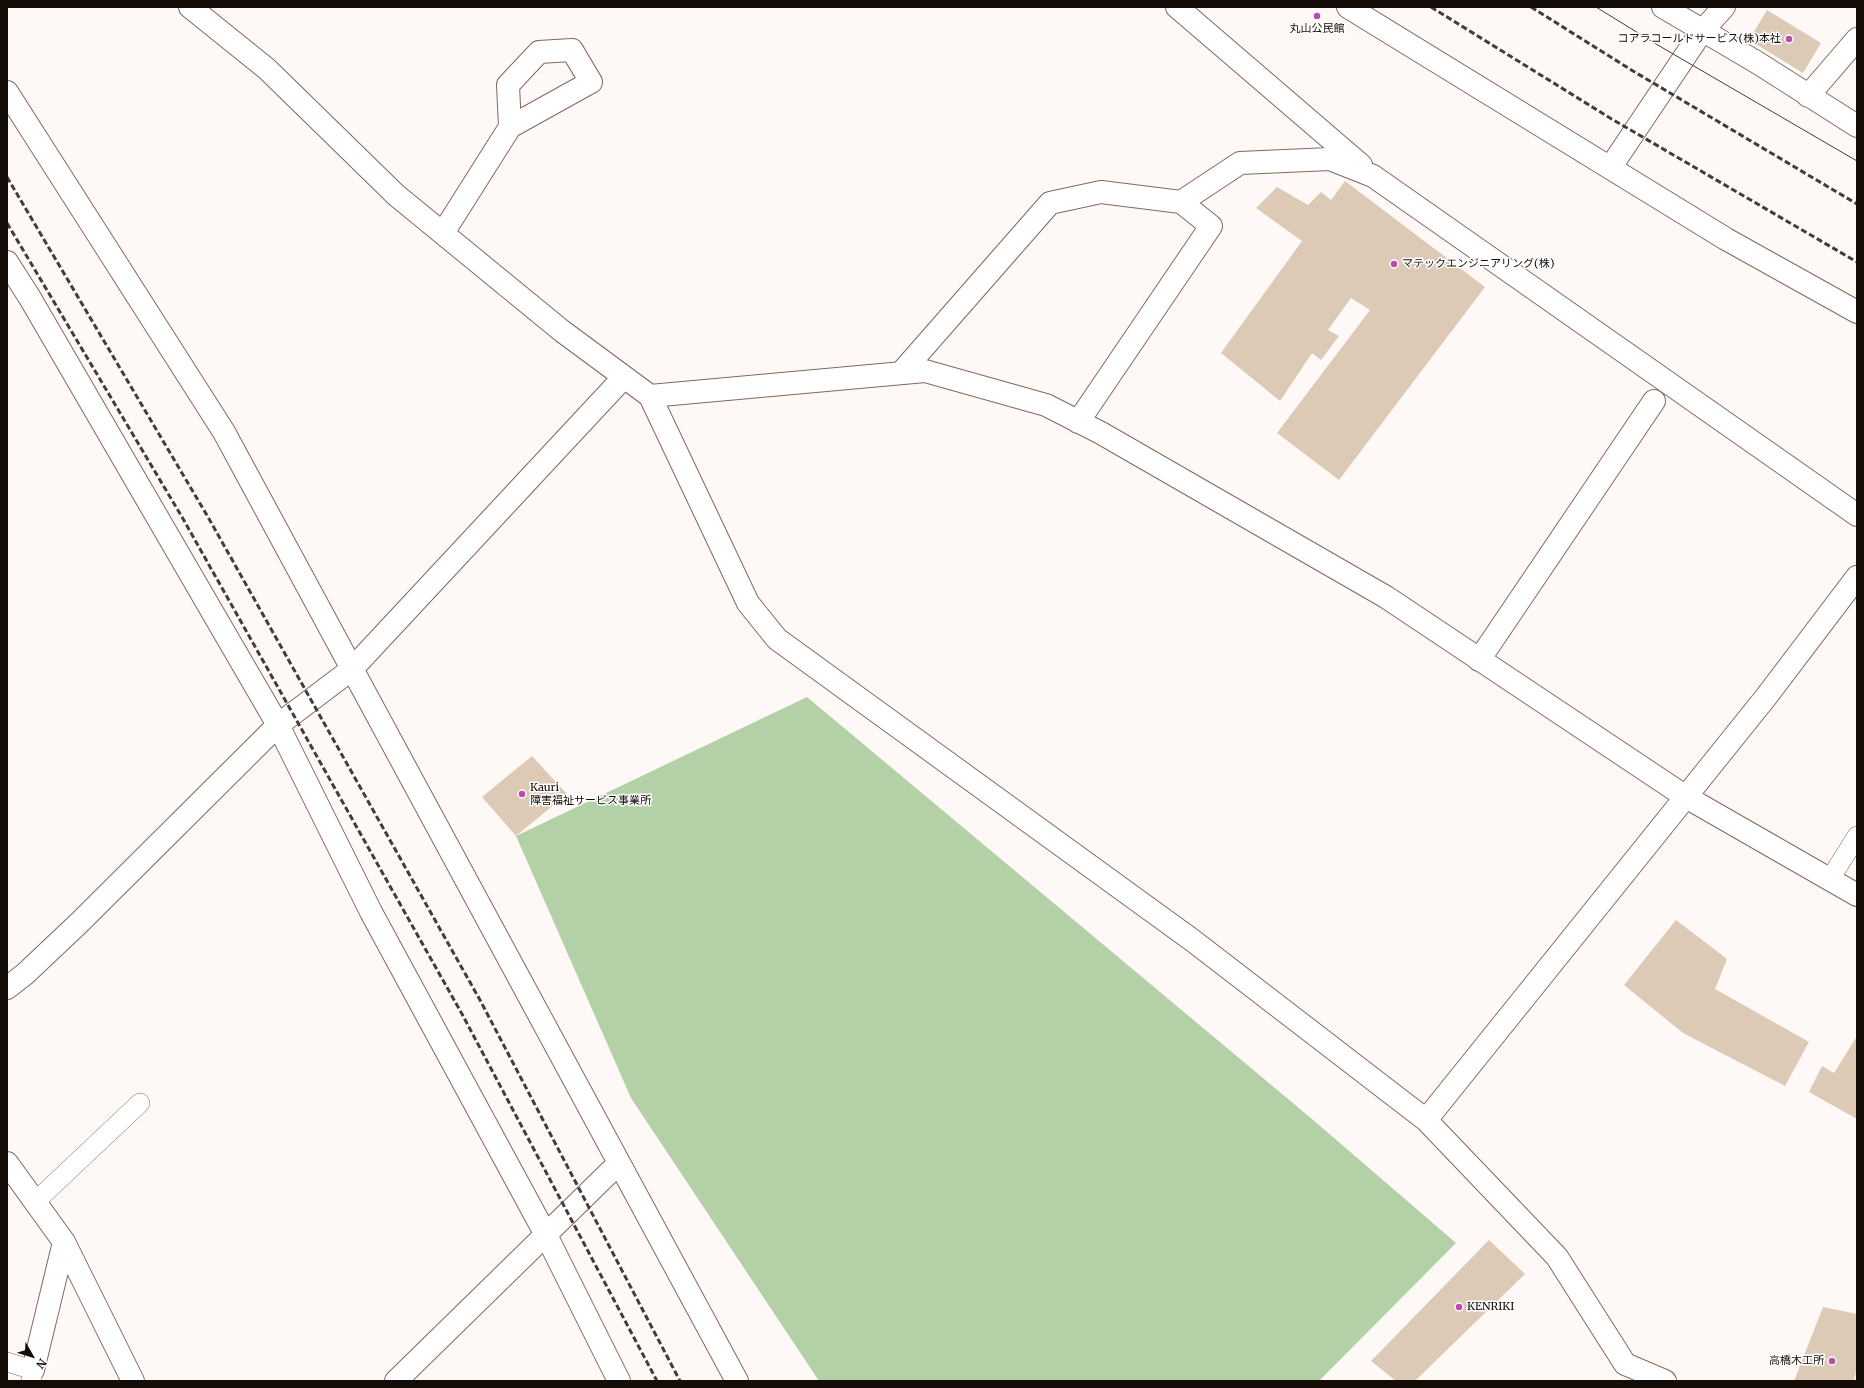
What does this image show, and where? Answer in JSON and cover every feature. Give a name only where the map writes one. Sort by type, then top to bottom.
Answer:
[{"type":"street","points":[[190,7],[267,69],[396,195],[562,331],[650,396],[748,603],[777,639],[1192,940],[1426,1120],[1557,1257],[1625,1364],[1665,1381]]},
{"type":"street","points":[[1177,7],[1373,176],[1857,515]]},
{"type":"street","points":[[1348,7],[1726,239],[1857,312]]},
{"type":"street","points":[[1663,7],[1758,63],[1857,126]]},
{"type":"street","points":[[1610,168],[1702,31],[1724,7]]},
{"type":"street","points":[[1808,96],[1857,39]]},
{"type":"street","points":[[7,92],[224,432],[737,1381]]},
{"type":"street","points":[[443,233],[510,127]]},
{"type":"street","points":[[1181,202],[1240,163],[1330,159],[1373,176]]},
{"type":"street","points":[[901,373],[1050,203],[1101,192],[1181,202],[1211,226],[1078,422]]},
{"type":"street","points":[[7,262],[30,298],[278,725],[371,912],[546,1235],[619,1381]]},
{"type":"street","points":[[650,396],[925,371],[1046,405],[1101,433],[1386,597],[1686,798],[1857,895]]},
{"type":"street","points":[[7,988],[79,923],[278,725],[352,669],[624,376]]},
{"type":"street","points":[[1479,660],[1654,401]]},
{"type":"street","points":[[1426,1120],[1686,798],[1766,697],[1857,577]]},
{"type":"street","points":[[7,1163],[64,1242],[133,1381]]},
{"type":"street","points":[[396,1381],[619,1163]]},
{"type":"street","points":[[32,1376],[64,1242]]},
{"type":"lane","points":[[1830,879],[1857,836]]},
{"type":"lane","points":[[35,1202],[140,1103]]},
{"type":"lane","points":[[7,1362],[32,1376]]},
{"type":"green space","points":[[807,697],[1312,1119],[1456,1243],[1319,1381],[819,1381],[631,1098],[516,836]]},
{"type":"building","points":[[1767,10],[1821,43],[1803,73],[1749,40]]},
{"type":"building","points":[[1345,181],[1485,287],[1339,480],[1277,433],[1370,310],[1351,298],[1328,330],[1339,336],[1321,360],[1312,353],[1280,401],[1221,353],[1302,241],[1256,208],[1277,187],[1308,205],[1321,192],[1331,200]]},
{"type":"building","points":[[532,756],[567,794],[516,836],[482,797]]},
{"type":"building","points":[[1676,920],[1727,959],[1715,989],[1809,1042],[1785,1086],[1683,1033],[1624,985]]},
{"type":"building","points":[[1857,1036],[1857,1119],[1809,1092],[1822,1066],[1834,1073]]},
{"type":"building","points":[[1489,1240],[1525,1274],[1415,1381],[1396,1381],[1371,1361]]},
{"type":"building","points":[[1823,1307],[1857,1314],[1857,1367],[1854,1381],[1794,1381]]},
{"type":"tram line","points":[[1596,7],[1656,44],[1857,161]]},
{"type":"railway","points":[[1431,7],[1610,118],[1857,262]]},
{"type":"railway","points":[[1531,7],[1633,71],[1857,204]]},
{"type":"railway","points":[[7,177],[208,517],[480,1000],[680,1381]]},
{"type":"railway","points":[[7,223],[182,517],[462,1014],[657,1381]]},
{"type":"place","name":"丸山公民館","points":[[1317,16]]},
{"type":"place","name":"コアラコールドサービス(株)本社","points":[[1789,39]]},
{"type":"place","name":"マテックエンジニアリング(株)","points":[[1394,264]]},
{"type":"place","name":"Kauri 障害福祉サービス事業所","points":[[522,794]]},
{"type":"place","name":"KENRIKI","points":[[1459,1307]]},
{"type":"place","name":"高橋木工所","points":[[1832,1361]]}]
